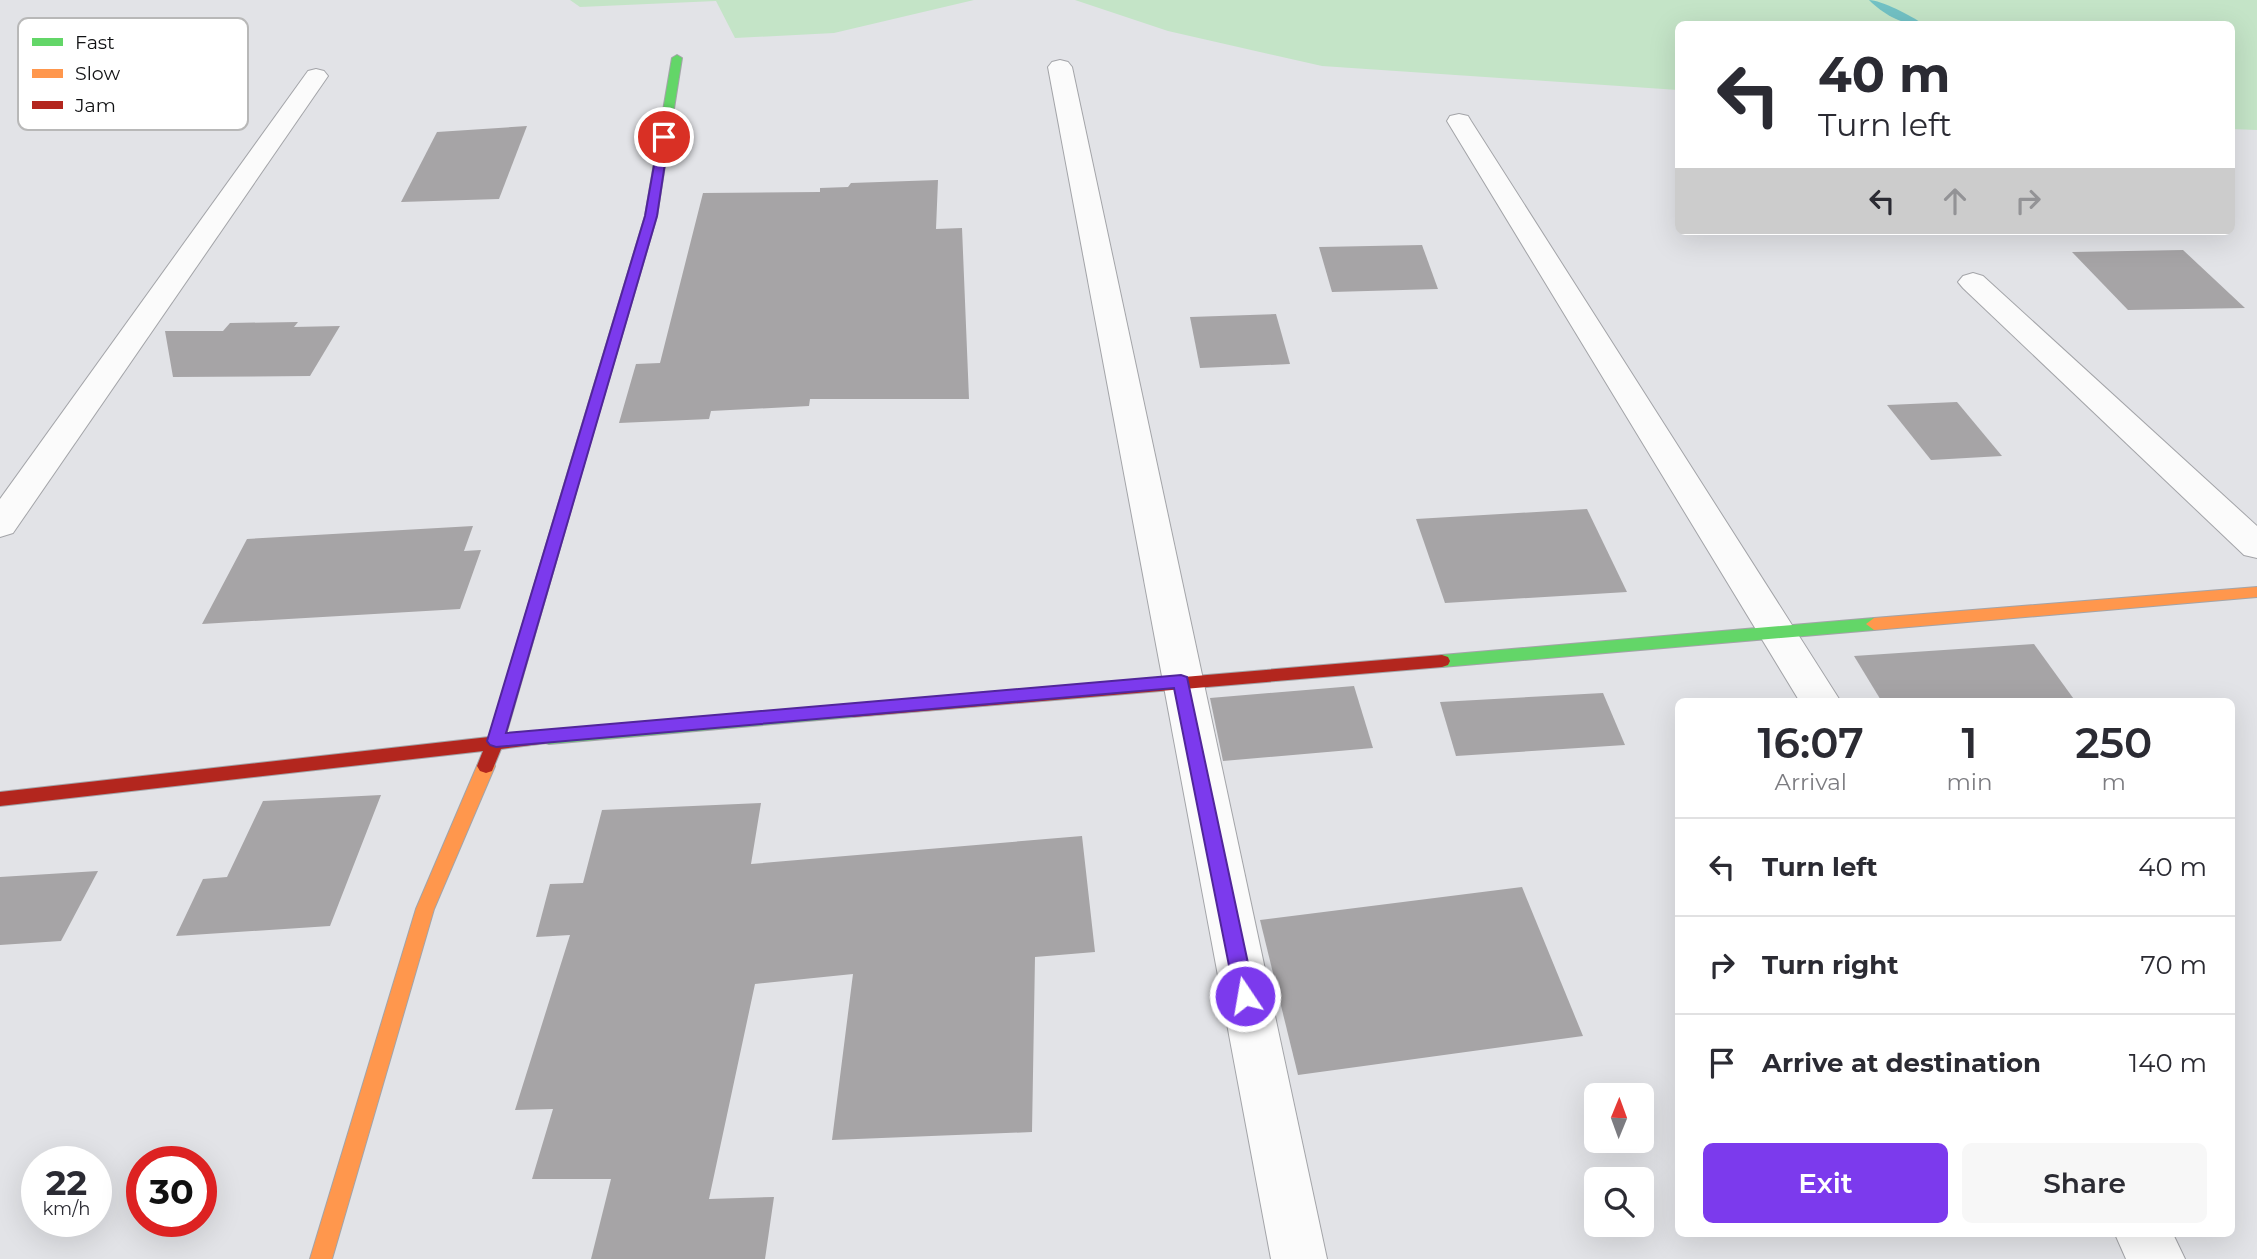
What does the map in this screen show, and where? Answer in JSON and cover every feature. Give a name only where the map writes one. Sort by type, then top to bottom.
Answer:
[{"type":"street","points":[[321,1259],[425,909],[496,741],[651,216],[677,58]]},
{"type":"street","points":[[1060,67],[1299,1259]]},
{"type":"street","points":[[0,525],[316,76]]},
{"type":"street","points":[[1459,121],[1819,698]]},
{"type":"street","points":[[1973,282],[2257,546]]},
{"type":"street","points":[[0,799],[496,741],[1181,681],[2257,593]]},
{"type":"street","points":[[2144,1237],[2157,1259]]},
{"type":"green space","points":[[570,0],[974,0],[834,33],[735,38],[716,1],[580,7]]},
{"type":"green space","points":[[1075,0],[2257,0],[2257,130],[2235,129],[2235,21],[1675,21],[1675,90],[1322,66],[1168,31]]},
{"type":"building","points":[[527,126],[499,199],[401,202],[437,132]]},
{"type":"building","points":[[938,180],[936,229],[962,228],[969,399],[810,399],[809,406],[711,411],[709,419],[619,423],[636,364],[660,363],[703,193],[820,192],[820,188],[848,187],[851,183]]},
{"type":"building","points":[[1422,245],[1438,289],[1332,292],[1319,247]]},
{"type":"building","points":[[2183,250],[2245,308],[2128,310],[2072,252]]},
{"type":"building","points":[[1276,314],[1290,364],[1200,368],[1190,317]]},
{"type":"building","points":[[298,322],[294,327],[340,326],[310,376],[173,377],[165,331],[223,331],[230,323]]},
{"type":"building","points":[[1957,402],[2002,456],[1931,460],[1887,405]]},
{"type":"building","points":[[1587,509],[1627,592],[1445,603],[1416,519]]},
{"type":"building","points":[[473,526],[464,551],[481,550],[460,609],[202,624],[247,539]]},
{"type":"building","points":[[2034,644],[2073,698],[1880,698],[1854,656]]},
{"type":"building","points":[[1354,686],[1373,748],[1223,761],[1210,698]]},
{"type":"building","points":[[1603,693],[1625,745],[1456,756],[1440,702]]},
{"type":"building","points":[[381,795],[330,926],[176,936],[203,879],[227,877],[263,801]]},
{"type":"building","points":[[761,803],[751,864],[1082,836],[1095,952],[1035,957],[1032,1132],[832,1140],[853,974],[755,984],[709,1199],[774,1197],[765,1259],[591,1259],[611,1179],[532,1179],[553,1109],[515,1110],[570,935],[536,937],[550,884],[583,883],[602,810]]},
{"type":"building","points":[[98,871],[61,941],[0,945],[0,877]]},
{"type":"building","points":[[1522,887],[1583,1036],[1298,1075],[1260,920]]},
{"type":"waterway","points":[[1874,0],[1890,12],[1911,21]]},
{"type":"traffic: fast","points":[[576,468],[651,216],[677,58]]},
{"type":"traffic: fast","points":[[1442,661],[1874,624]]},
{"type":"traffic: fast","points":[[549,737],[853,711]]},
{"type":"traffic: slow","points":[[1874,624],[2257,592]]},
{"type":"traffic: slow","points":[[321,1259],[425,909],[486,766]]},
{"type":"traffic: jam","points":[[486,766],[496,741],[576,468]]},
{"type":"traffic: jam","points":[[853,711],[1442,661]]},
{"type":"traffic: jam","points":[[0,799],[549,737]]},
{"type":"route","points":[[664,137],[651,216],[496,741],[1181,681],[1245,996]]}]
